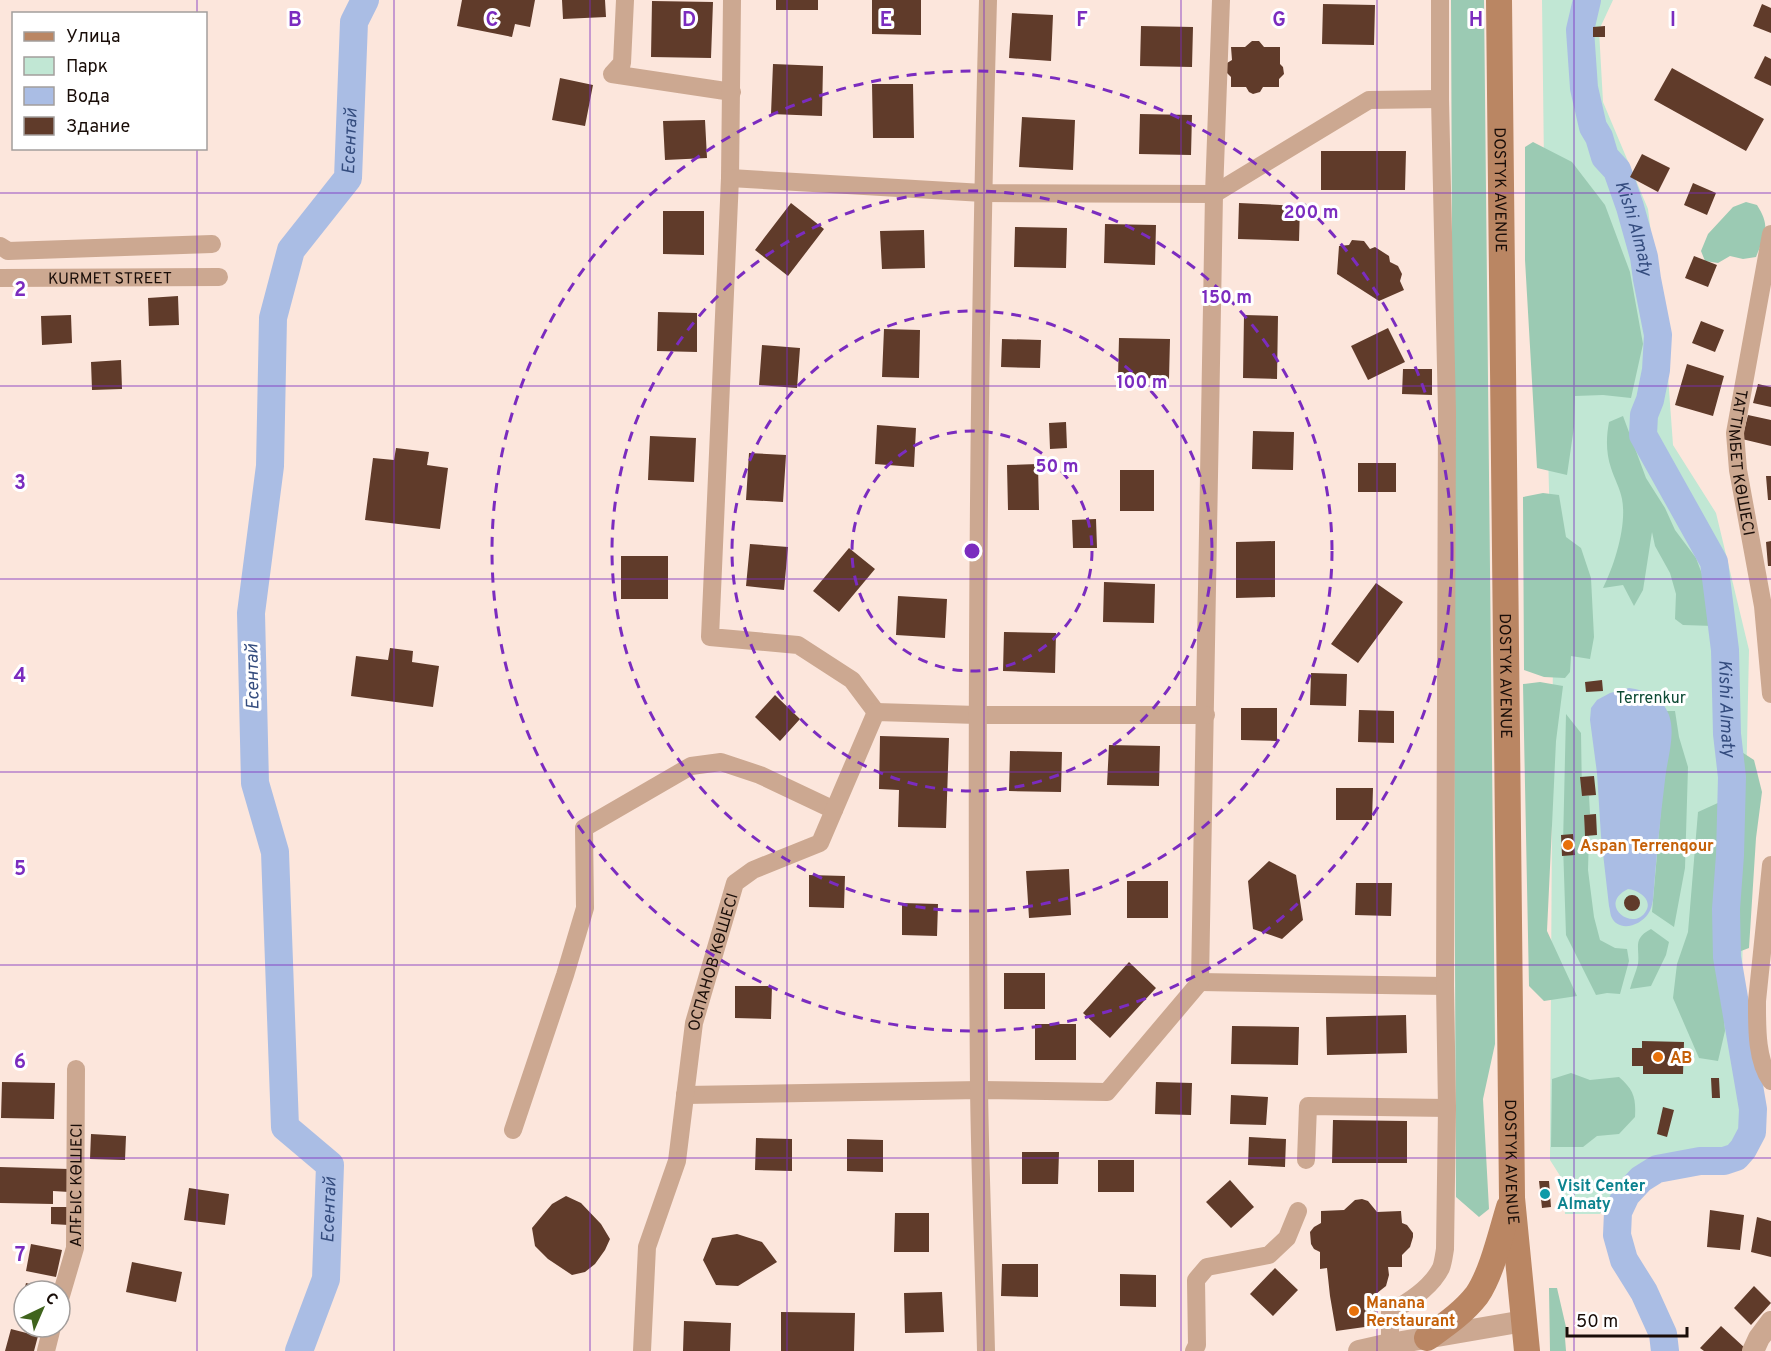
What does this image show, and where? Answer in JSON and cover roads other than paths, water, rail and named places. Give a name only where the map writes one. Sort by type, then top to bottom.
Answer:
[{"type":"main road","name":"DOSTYK AVENUE","points":[[1499,0],[1512,1198],[1527,1351]]},
{"type":"main road","points":[[1427,1338],[1457,1316],[1477,1294],[1487,1276],[1512,1198]]},
{"type":"street","points":[[625,0],[622,63],[612,74],[732,93]]},
{"type":"street","points":[[732,0],[730,178],[710,638],[798,645],[852,680],[876,712],[977,715],[1206,715]]},
{"type":"street","points":[[986,1351],[980,1090],[977,715],[983,193],[988,0]]},
{"type":"street","points":[[685,1095],[980,1090],[1107,1092],[1200,982],[1214,194],[1221,0]]},
{"type":"street","points":[[1390,1344],[1390,1312],[1409,1301],[1427,1286],[1441,1268],[1445,1249],[1447,412],[1440,0]]},
{"type":"street","points":[[730,178],[983,193],[1214,194],[1369,100],[1440,99]]},
{"type":"street","name":"ТАТТІМБЕТ КӨШЕСІ","points":[[1771,234],[1735,433],[1738,470],[1763,606],[1771,694]]},
{"type":"street","name":"KURMET STREET","points":[[0,246],[8,251],[212,244]]},
{"type":"street","name":"KURMET STREET","points":[[0,278],[219,277]]},
{"type":"street","name":"ОСПАНОВ КӨШЕСІ","points":[[642,1351],[647,1247],[677,1161],[694,1023],[735,883],[753,870],[820,843],[876,712]]},
{"type":"street","points":[[513,1130],[566,975],[585,908],[584,828],[691,766],[722,762],[760,775],[834,810]]},
{"type":"street","points":[[1771,865],[1757,1001],[1757,1023],[1762,1058],[1771,1081]]},
{"type":"street","points":[[1200,982],[1445,986]]},
{"type":"street","name":"АЛҒЫС КӨШЕСІ","points":[[66,1279],[75,1248],[76,1069]]},
{"type":"street","points":[[1306,1160],[1308,1106],[1447,1108]]},
{"type":"street","points":[[1194,1351],[1197,1345],[1196,1280],[1207,1266],[1269,1255],[1287,1238],[1298,1211]]},
{"type":"street","points":[[1359,1351],[1524,1321]]},
{"type":"street","points":[[1753,1351],[1759,1338],[1771,1323]]},
{"type":"water","points":[[1629,688],[1653,696],[1666,709],[1672,731],[1661,810],[1652,904],[1649,912],[1640,922],[1629,926],[1619,925],[1610,914],[1590,720],[1591,708],[1597,700],[1610,693]],"holes":[[[1628,889],[1640,893],[1648,903],[1646,911],[1634,919],[1627,918],[1616,909],[1619,895]]]},
{"type":"waterway","name":"Есентай","points":[[299,1351],[326,1279],[330,1165],[285,1127],[275,852],[255,783],[251,613],[270,466],[273,318],[291,250],[348,178],[354,22],[365,0]]},
{"type":"waterway","name":"Kіshі Almaty","points":[[1587,0],[1580,30],[1584,88],[1593,127],[1599,137],[1605,157],[1617,170],[1630,207],[1644,257],[1658,335],[1656,370],[1650,400],[1644,415],[1643,435],[1714,562],[1725,650],[1727,734],[1732,777],[1726,909],[1727,957],[1753,1109],[1752,1132],[1736,1157],[1724,1161],[1700,1161],[1657,1169],[1641,1179],[1626,1195],[1618,1212],[1617,1235],[1624,1260],[1644,1292],[1663,1334],[1665,1351]]},
{"type":"place","name":"Aspan Terrenqour","points":[[1568,845]]},
{"type":"place","name":"AB","points":[[1658,1057]]},
{"type":"place","name":"Visit Center Almaty","points":[[1545,1194]]},
{"type":"place","name":"Manana Rerstaurant","points":[[1354,1311]]},
{"type":"park label","name":"Terrenkur","points":[[1651,697]]}]
